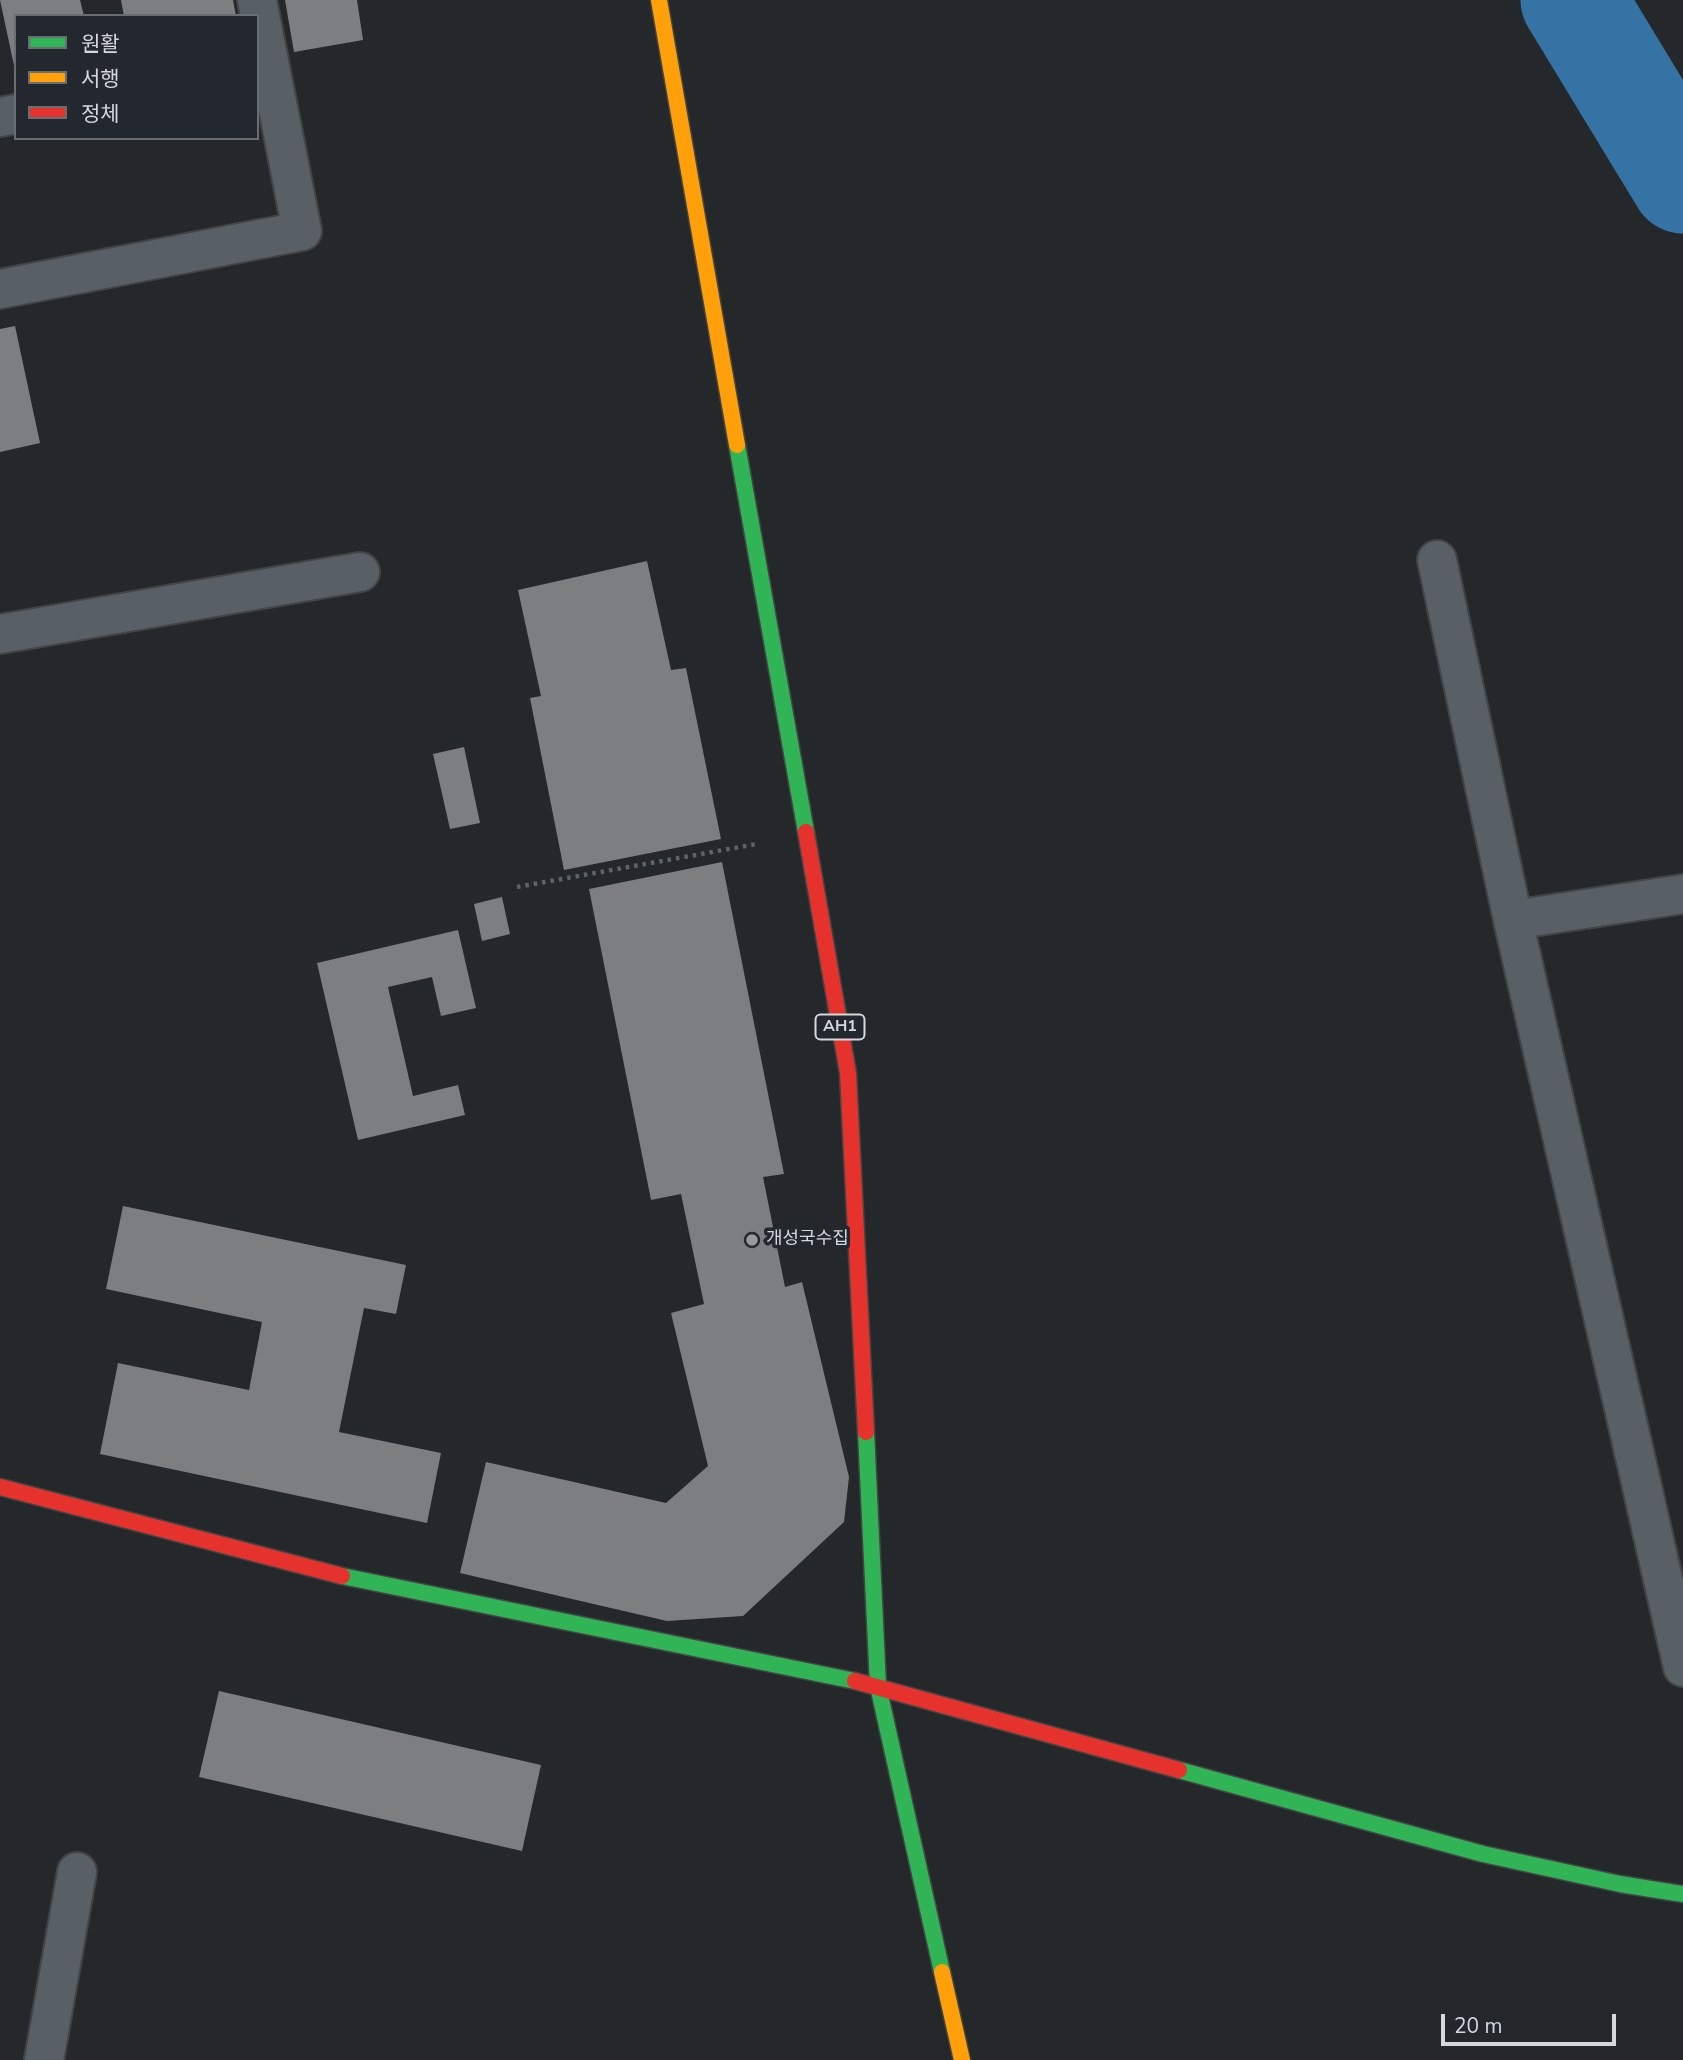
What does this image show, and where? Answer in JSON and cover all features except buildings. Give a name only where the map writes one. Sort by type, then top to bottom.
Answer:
[{"type":"main road","name":"AH1","points":[[659,0],[848,1073],[878,1686],[962,2060]]},
{"type":"main road","points":[[0,1487],[336,1575],[878,1686],[1483,1854],[1620,1884],[1683,1894]]},
{"type":"street","points":[[0,289],[302,231],[264,67],[259,19]]},
{"type":"street","points":[[1437,560],[1513,920],[1683,1667]]},
{"type":"street","points":[[0,634],[360,572]]},
{"type":"street","points":[[1513,920],[1683,894]]},
{"type":"street","points":[[44,2060],[77,1872]]},
{"type":"path","points":[[517,887],[806,835]]},
{"type":"waterway","points":[[1573,0],[1683,181]]},
{"type":"traffic: fast","points":[[737,445],[806,832]]},
{"type":"traffic: fast","points":[[866,1432],[878,1686],[942,1972]]},
{"type":"traffic: fast","points":[[342,1576],[855,1681]]},
{"type":"traffic: fast","points":[[1179,1770],[1483,1854],[1620,1884],[1683,1894]]},
{"type":"traffic: slow","points":[[659,0],[737,445]]},
{"type":"traffic: slow","points":[[942,1972],[962,2060]]},
{"type":"traffic: jam","points":[[806,832],[848,1073],[866,1432]]},
{"type":"traffic: jam","points":[[0,1487],[342,1576]]},
{"type":"traffic: jam","points":[[855,1681],[1179,1770]]},
{"type":"place","name":"개성국수집","points":[[752,1240]]}]
